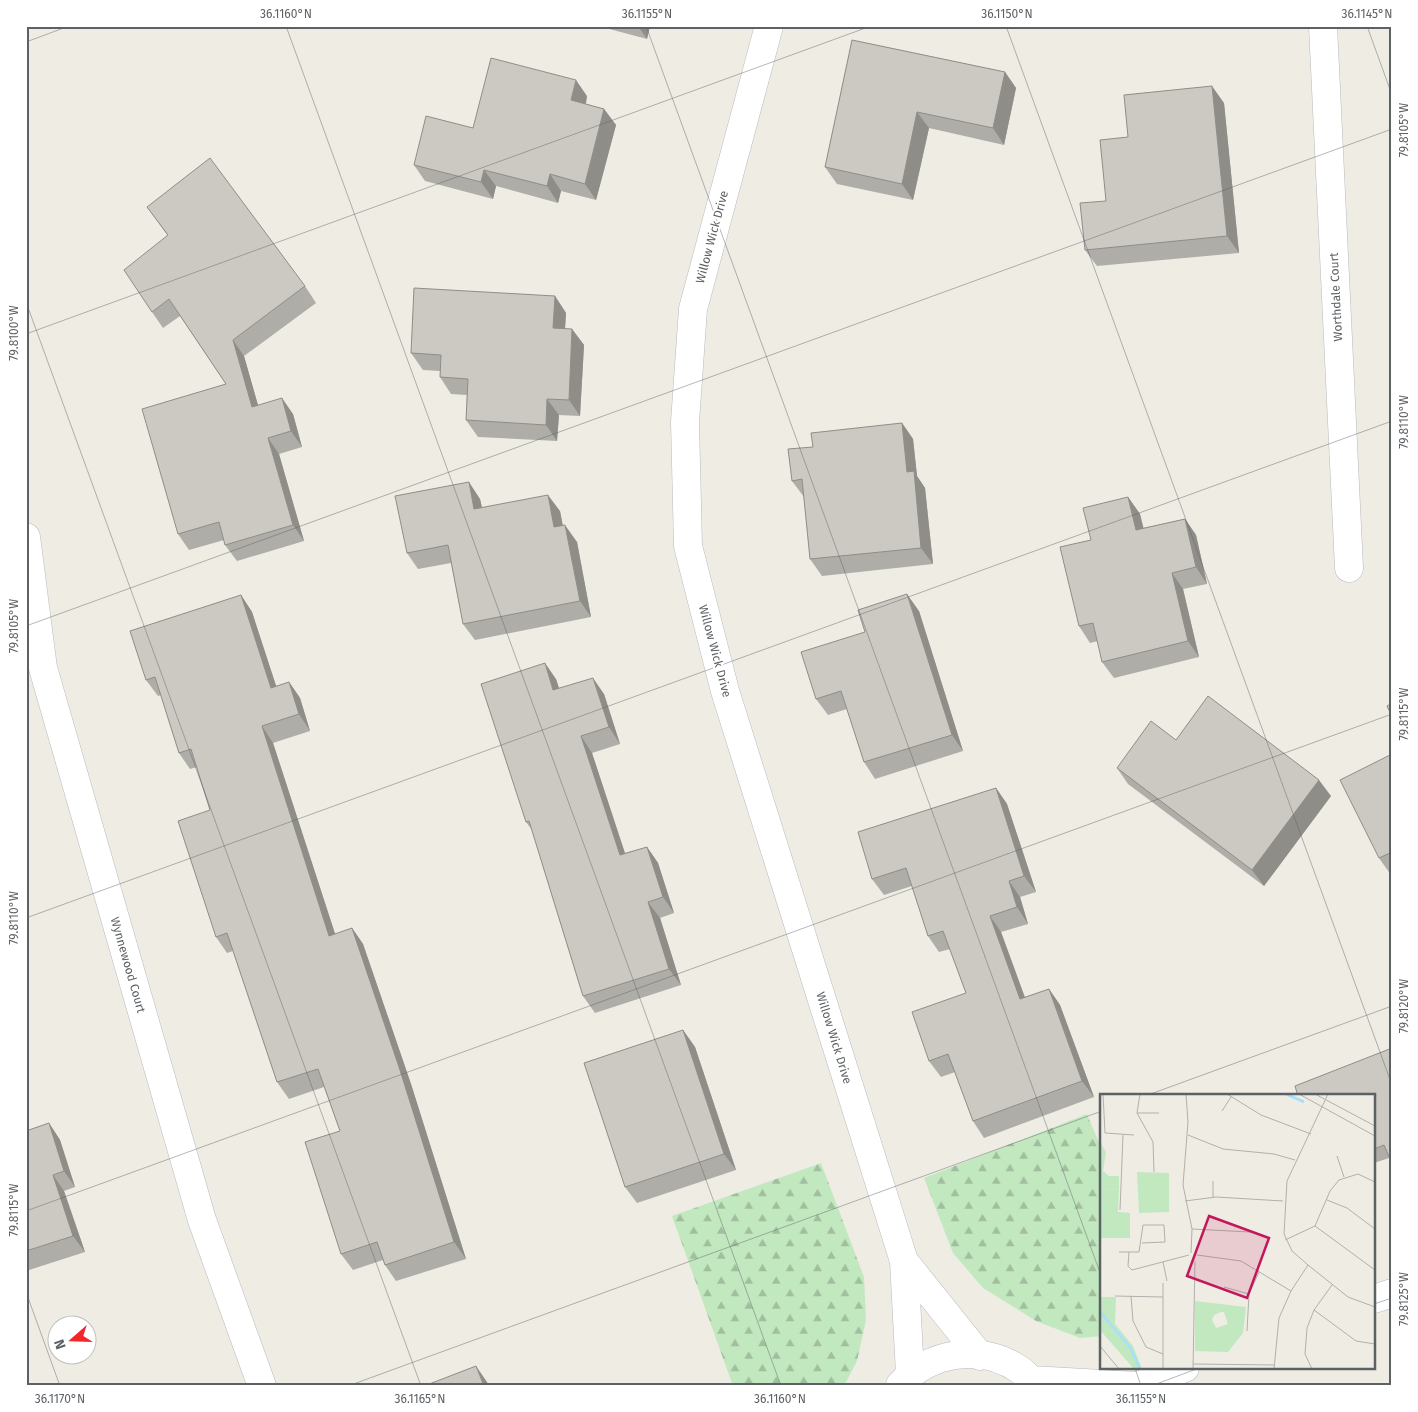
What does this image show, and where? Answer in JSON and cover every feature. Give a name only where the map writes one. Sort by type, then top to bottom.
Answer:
[{"type":"street","name":"Willow Wick Drive","points":[[769,26],[693,309],[685,422],[688,546],[725,691],[904,1261],[904,1380]]},
{"type":"street","name":"Worthdale Court","points":[[1323,26],[1349,568]]},
{"type":"street","name":"Wynnewood Court","points":[[26,537],[43,668],[202,1220],[262,1386]]},
{"type":"street","name":"Willow Wick Drive","points":[[904,1261],[980,1356]]},
{"type":"street","points":[[1376,1298],[1392,1293]]},
{"type":"street","points":[[904,1380],[935,1359],[964,1353],[993,1357],[1019,1369],[1034,1383],[1137,1386],[1180,1370]]},
{"type":"green space","points":[[1087,1114],[1100,1145],[1100,1336],[1080,1338],[1036,1321],[983,1288],[953,1253],[924,1178]]},
{"type":"green space","points":[[821,1163],[864,1277],[866,1320],[857,1361],[844,1386],[733,1386],[672,1216]]},
{"type":"building","points":[[852,40],[1005,72],[993,128],[917,112],[902,184],[825,167]]},
{"type":"building","points":[[491,58],[576,80],[571,100],[604,109],[585,184],[550,174],[547,186],[484,170],[481,182],[414,165],[426,116],[473,128]]},
{"type":"building","points":[[1212,86],[1227,236],[1085,250],[1080,203],[1106,201],[1100,140],[1128,137],[1124,95]]},
{"type":"building","points":[[210,158],[305,286],[233,340],[252,407],[282,398],[291,431],[268,438],[293,525],[225,545],[219,522],[178,534],[142,409],[226,384],[169,299],[152,312],[124,270],[168,235],[147,207]]},
{"type":"building","points":[[414,288],[555,296],[553,328],[572,329],[569,400],[547,399],[546,425],[466,420],[468,379],[440,377],[441,355],[411,353]]},
{"type":"building","points":[[902,423],[907,472],[914,471],[921,548],[810,559],[802,479],[792,481],[788,449],[813,447],[811,433]]},
{"type":"building","points":[[469,482],[474,509],[548,495],[554,527],[565,525],[580,601],[463,624],[448,545],[407,553],[395,496]]},
{"type":"building","points":[[1128,497],[1136,530],[1185,519],[1196,567],[1172,573],[1188,641],[1102,662],[1093,623],[1079,626],[1060,547],[1091,540],[1083,508]]},
{"type":"building","points":[[907,594],[952,735],[864,762],[841,691],[816,699],[801,652],[865,632],[858,610]]},
{"type":"building","points":[[241,595],[271,688],[289,682],[299,714],[262,726],[329,936],[352,928],[399,1067],[454,1242],[385,1265],[377,1242],[341,1254],[305,1142],[340,1131],[318,1069],[277,1082],[227,933],[216,937],[178,821],[210,810],[191,749],[179,753],[155,677],[146,680],[130,631]]},
{"type":"building","points":[[545,663],[553,690],[593,678],[609,727],[581,736],[620,855],[647,847],[663,897],[648,902],[669,969],[583,996],[529,821],[526,822],[481,684]]},
{"type":"building","points":[[1208,696],[1319,780],[1252,870],[1117,768],[1151,721],[1176,740]]},
{"type":"building","points":[[1392,703],[1392,717],[1387,706]]},
{"type":"building","points":[[1392,754],[1392,852],[1379,858],[1340,780]]},
{"type":"building","points":[[996,788],[1024,876],[1009,881],[1017,907],[990,916],[1020,999],[1049,989],[1082,1081],[973,1121],[948,1054],[929,1061],[912,1012],[966,993],[943,931],[928,936],[906,868],[872,879],[858,832]]},
{"type":"building","points":[[683,1030],[724,1154],[625,1187],[584,1063]]},
{"type":"building","points":[[1392,1048],[1392,1158],[1390,1159],[1384,1145],[1376,1148],[1376,1094],[1297,1094],[1295,1086]]},
{"type":"building","points":[[49,1123],[64,1171],[53,1175],[73,1236],[26,1251],[26,1131]]},
{"type":"building","points":[[476,1366],[484,1386],[424,1386]]}]
